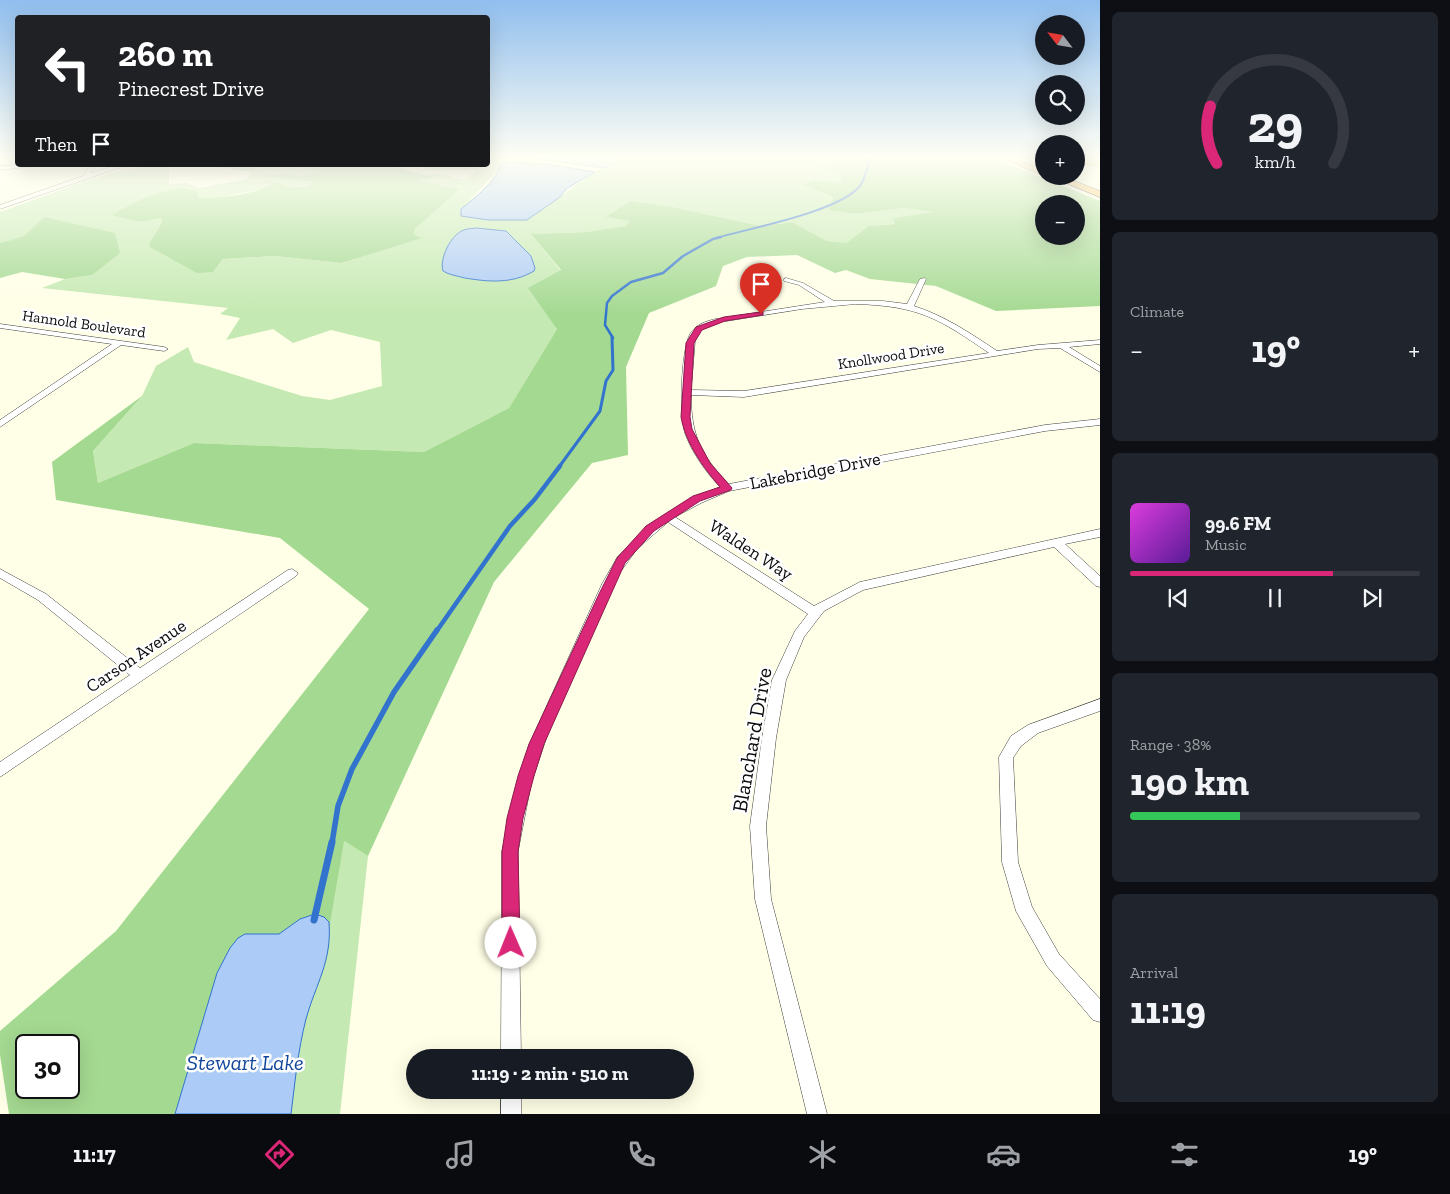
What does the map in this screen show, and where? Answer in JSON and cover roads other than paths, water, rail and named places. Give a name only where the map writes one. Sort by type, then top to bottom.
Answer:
[{"type":"street","points":[[910,306],[923,279]]},
{"type":"street","points":[[786,280],[801,284],[833,304]]},
{"type":"street","points":[[727,488],[706,464],[693,442],[685,417],[690,343],[699,328],[724,319],[833,304],[880,302],[910,306],[946,320],[996,354]]},
{"type":"street","name":"Hannold Boulevard","points":[[0,326],[164,349]]},
{"type":"street","name":"Knollwood Drive","points":[[687,392],[744,394],[996,354],[1100,342]]},
{"type":"street","points":[[0,424],[119,343]]},
{"type":"street","points":[[1061,345],[1100,370]]},
{"type":"street","name":"Lakebridge Drive","points":[[511,1049],[510,852],[515,818],[526,776],[536,744],[555,701],[621,561],[650,529],[696,499],[727,488],[1045,428],[1100,422]]},
{"type":"street","name":"Walden Way","points":[[669,518],[815,612]]},
{"type":"street","name":"Blanchard Drive","points":[[817,1114],[763,899],[758,826],[769,738],[779,680],[799,634],[815,612],[860,586],[1058,544],[1077,537],[1100,533]]},
{"type":"street","points":[[1058,544],[1100,583]]},
{"type":"street","name":"Carson Avenue","points":[[0,770],[292,572]]},
{"type":"street","points":[[0,573],[42,597],[140,676]]},
{"type":"street","points":[[1100,705],[1033,729],[1016,741],[1006,757],[1010,862],[1025,911],[1053,960],[1100,1013]]},
{"type":"street","points":[[511,1099],[512,1114]]},
{"type":"water","points":[[461,211],[540,211],[527,220],[488,220],[461,216]]},
{"type":"water","points":[[466,229],[506,231],[531,256],[535,268],[534,271],[509,280],[492,281],[465,278],[443,271],[444,254],[455,236]]},
{"type":"water","name":"Stewart Lake","points":[[315,914],[324,917],[329,922],[328,949],[326,961],[303,1031],[291,1114],[175,1114],[217,973],[230,948],[238,938],[245,934],[279,934],[300,919]]},
{"type":"waterway","points":[[716,238],[813,211]]},
{"type":"waterway","points":[[613,338],[605,325],[607,303],[612,296],[631,282],[663,273],[683,256],[713,239],[721,237]]},
{"type":"waterway","points":[[559,467],[600,411],[606,381],[613,370],[612,337]]},
{"type":"waterway","points":[[436,632],[510,526],[535,499],[560,466]]},
{"type":"waterway","points":[[332,843],[338,806],[352,769],[394,692],[437,630]]},
{"type":"waterway","points":[[314,920],[332,842]]}]
